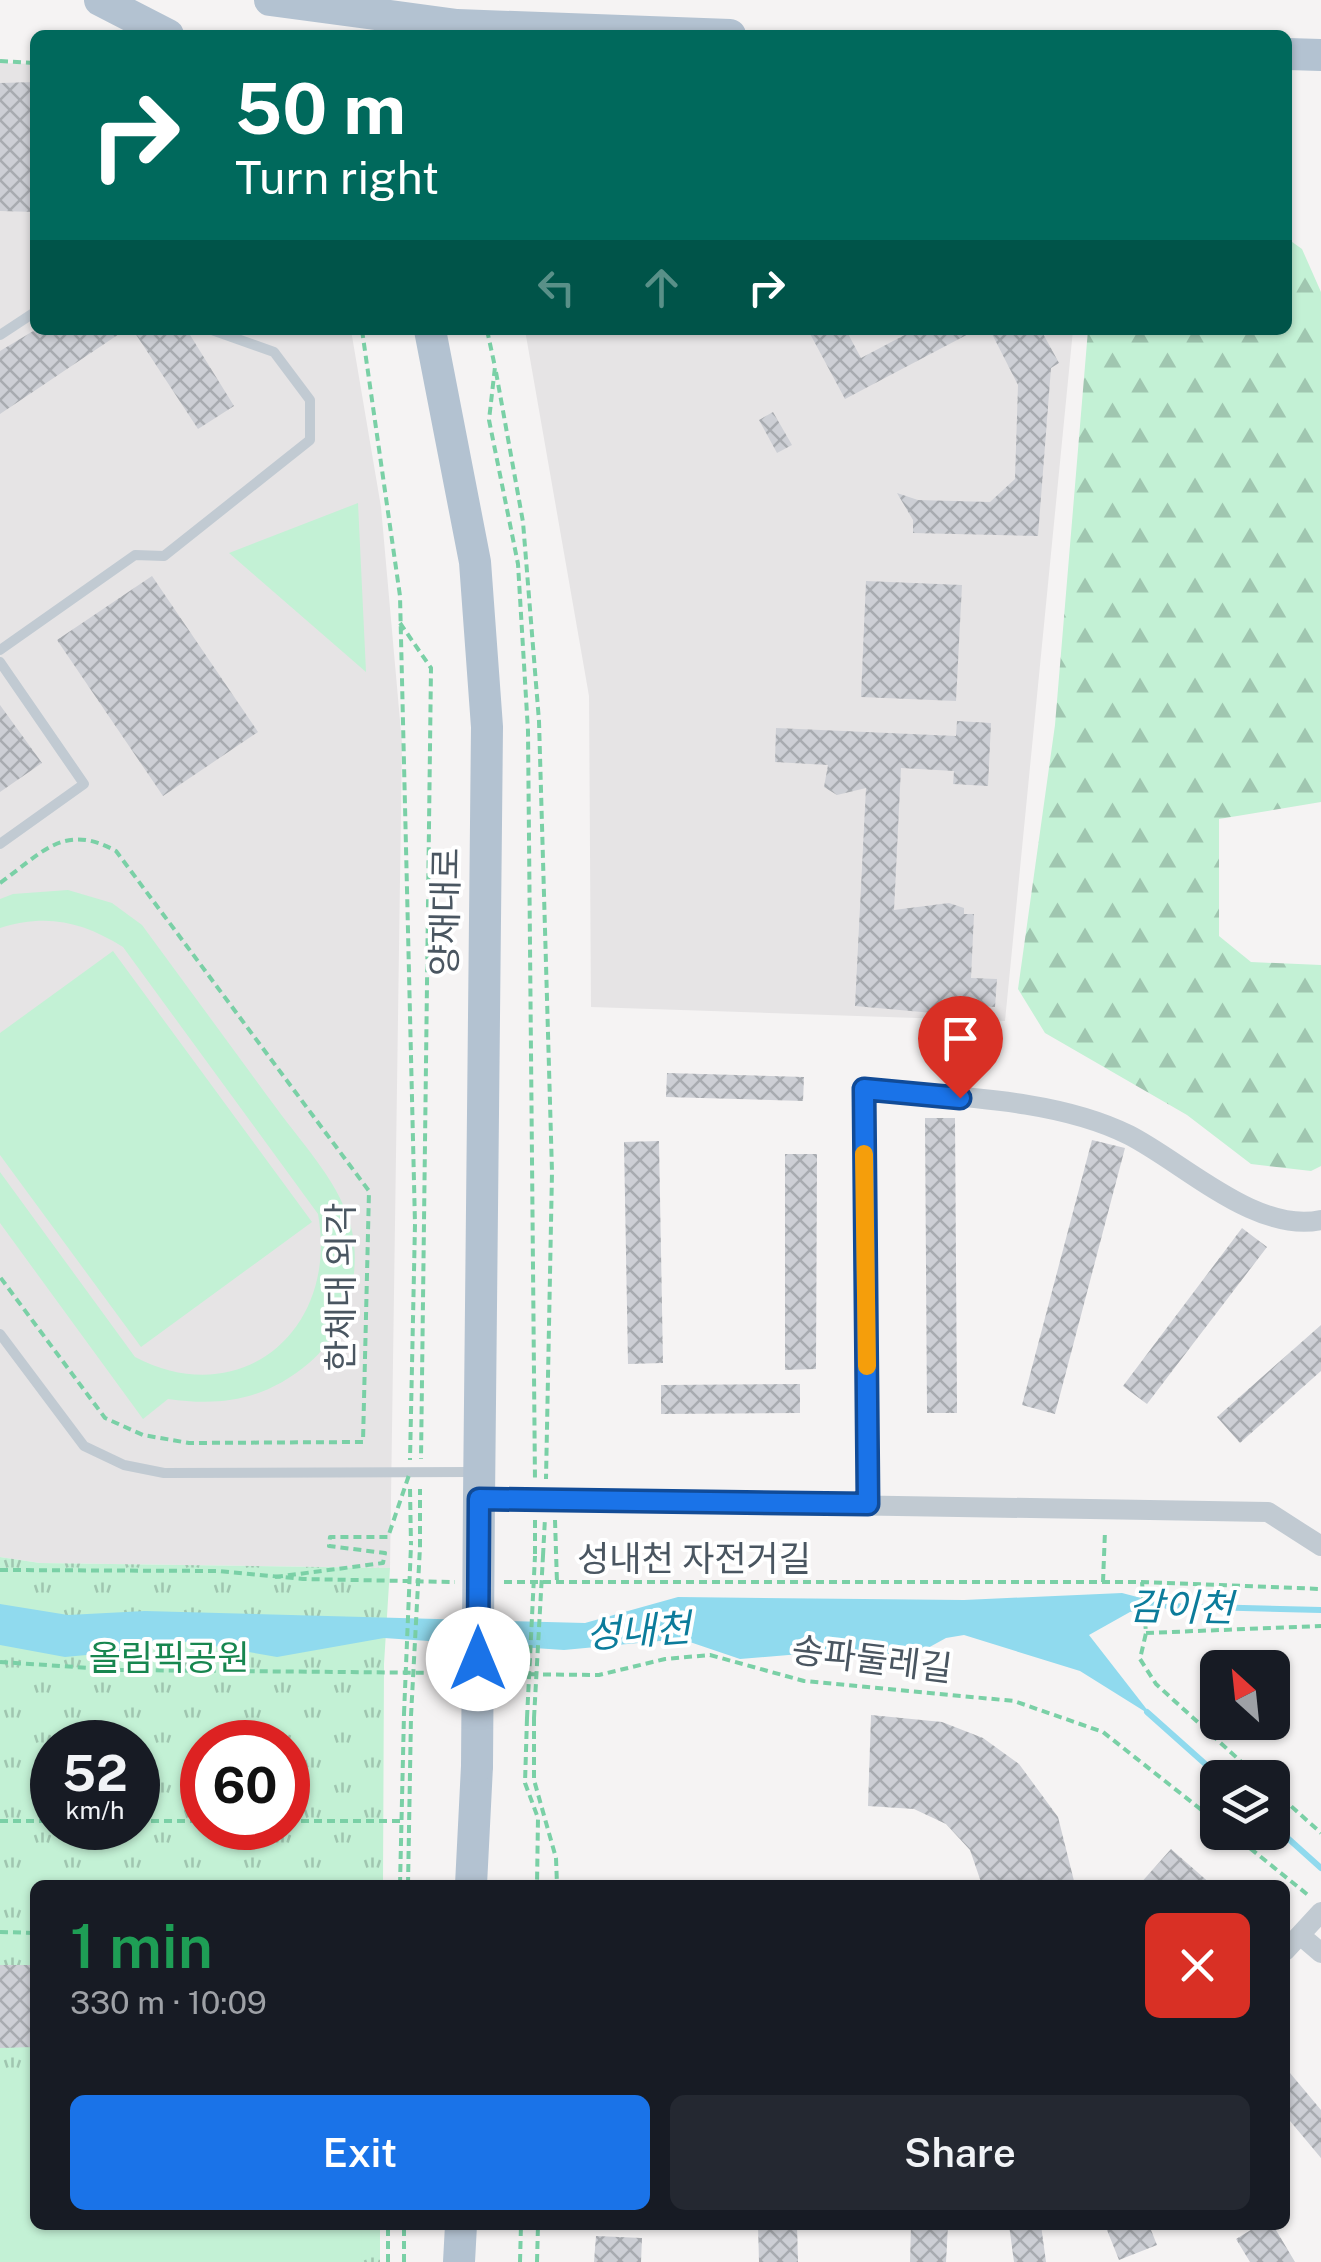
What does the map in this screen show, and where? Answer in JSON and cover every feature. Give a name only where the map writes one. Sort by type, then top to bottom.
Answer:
[{"type":"main road","points":[[100,0],[158,30]]},
{"type":"main road","points":[[270,0],[457,25],[567,30]]},
{"type":"main road","points":[[1292,54],[1321,55]]},
{"type":"main road","name":"양재대로","points":[[431,335],[475,562],[487,727],[477,1766],[471,1880]]},
{"type":"main road","points":[[459,2262],[460,2230]]},
{"type":"street","points":[[868,1504],[864,1089],[1036,1106],[1127,1134],[1212,1188],[1296,1226],[1321,1220]]},
{"type":"street","points":[[479,1485],[550,1500],[1268,1512],[1321,1546]]},
{"type":"street","points":[[1316,1905],[1292,1943],[1321,1952]]},
{"type":"lane","points":[[0,336],[30,315]]},
{"type":"lane","points":[[0,650],[135,555],[164,556],[310,440],[310,400],[274,352],[226,335]]},
{"type":"lane","points":[[0,662],[84,784],[0,844]]},
{"type":"lane","points":[[0,1334],[84,1446],[124,1466],[164,1473],[416,1472],[479,1485]]},
{"type":"path","points":[[0,61],[30,63]]},
{"type":"path","points":[[363,335],[400,623],[420,1547],[408,1880]]},
{"type":"path","points":[[488,335],[523,522],[539,721],[552,1172],[550,1500],[557,1583]]},
{"type":"path","points":[[495,367],[490,420],[518,564],[528,731],[534,1422]]},
{"type":"path","points":[[400,623],[431,668],[416,1472],[410,1545],[400,1880]]},
{"type":"path","name":"한체대 외각","points":[[0,883],[62,839],[94,838],[116,852],[369,1191],[363,1442],[188,1443],[143,1436],[105,1418],[0,1277]]},
{"type":"path","points":[[276,1576],[384,1563],[384,1553],[329,1546],[330,1537],[388,1537],[416,1472]]},
{"type":"path","points":[[537,1880],[538,1818],[525,1783],[550,1500]]},
{"type":"path","points":[[1102,1582],[1106,1509]]},
{"type":"path","points":[[535,1556],[530,1718],[534,1780],[556,1858],[558,1880]]},
{"type":"path","points":[[0,1570],[219,1571],[459,1582]]},
{"type":"path","name":"성내천 자전거길","points":[[498,1582],[1142,1582],[1321,1589]]},
{"type":"path","points":[[1142,1582],[1146,1634],[1140,1659],[1156,1684],[1239,1760]]},
{"type":"path","points":[[1146,1634],[1321,1626]]},
{"type":"path","name":"송파둘레길","points":[[502,1674],[598,1675],[664,1659],[710,1654],[804,1681],[1014,1701],[1103,1732],[1200,1809]]},
{"type":"path","points":[[0,1662],[120,1670],[463,1673]]},
{"type":"path","points":[[1290,1805],[1321,1832]]},
{"type":"path","points":[[0,1820],[30,1820]]},
{"type":"path","points":[[310,1821],[402,1821]]},
{"type":"path","points":[[1251,1850],[1287,1880]]},
{"type":"path","points":[[1290,1883],[1316,1905]]},
{"type":"path","points":[[0,1932],[30,1933]]},
{"type":"path","points":[[388,2230],[388,2262]]},
{"type":"path","points":[[404,2230],[404,2262]]},
{"type":"path","points":[[520,2230],[520,2262]]},
{"type":"path","points":[[537,2262],[538,2230]]},
{"type":"shaded area","points":[[0,63],[30,64],[30,335],[352,335],[381,507],[402,743],[390,1568],[40,1563],[0,1557]]},
{"type":"shaded area","points":[[526,335],[1073,335],[1005,1021],[591,1007],[589,696]]},
{"type":"green space","points":[[1292,242],[1302,249],[1321,292],[1321,802],[1219,819],[1219,936],[1251,962],[1321,965],[1321,1166],[1311,1171],[1251,1164],[1187,1115],[1045,1033],[1018,989],[1055,725],[1088,335],[1292,335]]},
{"type":"green space","points":[[358,503],[366,672],[229,553]]},
{"type":"green space","points":[[68,890],[112,903],[142,925],[321,1167],[347,1214],[355,1266],[341,1320],[322,1351],[309,1363],[260,1392],[226,1401],[168,1399],[143,1419],[0,1223],[0,1172],[135,1357],[174,1372],[212,1374],[245,1367],[274,1350],[298,1325],[313,1293],[321,1255],[318,1214],[123,947],[94,931],[64,922],[33,921],[0,928],[0,899],[13,894]]},
{"type":"green space","points":[[113,951],[312,1222],[141,1347],[0,1155],[0,1033]]},
{"type":"green space","name":"올림픽공원","points":[[0,1557],[40,1563],[390,1568],[384,1664],[383,1880],[30,1880],[30,2230],[380,2230],[380,2262],[0,2262]]},
{"type":"green space","points":[[0,2093],[30,2093],[30,2230],[362,2230],[361,2262],[0,2262]]},
{"type":"water","name":"성내천","points":[[1122,1593],[1172,1606],[1130,1612],[1089,1635],[1152,1716],[1080,1671],[964,1635],[946,1638],[906,1660],[877,1663],[824,1652],[740,1659],[681,1639],[564,1650],[384,1638],[277,1657],[192,1642],[153,1641],[118,1652],[65,1657],[0,1645],[0,1604],[68,1615],[145,1611],[585,1623],[678,1597],[964,1600]]},
{"type":"building","points":[[30,82],[30,212],[0,211],[0,83]]},
{"type":"building","points":[[30,333],[118,335],[0,414],[0,351]]},
{"type":"building","points":[[136,335],[190,335],[234,406],[198,429]]},
{"type":"building","points":[[811,335],[849,335],[861,358],[905,335],[967,335],[845,399]]},
{"type":"building","points":[[993,335],[1044,335],[1059,363],[1051,368],[1038,536],[913,533],[913,520],[897,493],[918,500],[990,502],[1015,479],[1018,385]]},
{"type":"building","points":[[773,412],[792,445],[777,453],[759,420]]},
{"type":"building","points":[[152,576],[258,732],[163,796],[57,640]]},
{"type":"building","points":[[866,581],[962,585],[956,701],[861,697]]},
{"type":"building","points":[[0,705],[42,763],[0,792]]},
{"type":"building","points":[[957,721],[991,723],[988,786],[953,784],[954,771],[901,768],[894,910],[949,903],[964,908],[964,914],[974,914],[971,978],[997,979],[995,1007],[969,1005],[969,1012],[955,1015],[855,1006],[866,788],[837,795],[824,787],[828,765],[775,762],[776,728],[956,736]]},
{"type":"building","points":[[667,1073],[804,1077],[803,1101],[666,1097]]},
{"type":"building","points":[[925,1118],[955,1118],[957,1413],[927,1413]]},
{"type":"building","points":[[1092,1140],[1125,1148],[1055,1414],[1022,1405]]},
{"type":"building","points":[[659,1141],[663,1363],[628,1364],[624,1142]]},
{"type":"building","points":[[785,1154],[817,1154],[816,1369],[785,1370]]},
{"type":"building","points":[[1242,1228],[1267,1247],[1147,1404],[1123,1386]]},
{"type":"building","points":[[1321,1325],[1321,1371],[1240,1443],[1217,1417]]},
{"type":"building","points":[[800,1384],[800,1413],[661,1414],[661,1385]]},
{"type":"building","points":[[871,1715],[942,1722],[983,1738],[1019,1764],[1058,1817],[1074,1880],[980,1880],[970,1850],[946,1824],[914,1809],[868,1806]]},
{"type":"building","points":[[1171,1849],[1206,1880],[1143,1880]]},
{"type":"building","points":[[0,1965],[30,1965],[30,2047],[0,2048]]},
{"type":"building","points":[[1290,2073],[1321,2110],[1321,2158],[1290,2121]]},
{"type":"building","points":[[758,2230],[797,2230],[798,2262],[759,2262]]},
{"type":"building","points":[[911,2230],[948,2230],[946,2262],[910,2262]]},
{"type":"building","points":[[1010,2230],[1042,2230],[1046,2262],[1014,2262]]},
{"type":"building","points":[[1107,2230],[1151,2230],[1157,2245],[1119,2260]]},
{"type":"building","points":[[1251,2230],[1276,2230],[1295,2262],[1250,2262],[1236,2239]]},
{"type":"building","points":[[596,2236],[642,2238],[641,2262],[594,2262]]},
{"type":"waterway","name":"감이천","points":[[1167,1606],[1321,1610]]},
{"type":"waterway","name":"성내천","points":[[1147,1712],[1201,1760]]},
{"type":"waterway","name":"성내천","points":[[1290,1840],[1321,1868]]},
{"type":"slow traffic","points":[[864,1154],[867,1366]]},
{"type":"route","points":[[478,1659],[479,1499],[868,1504],[864,1089],[960,1098]]}]
